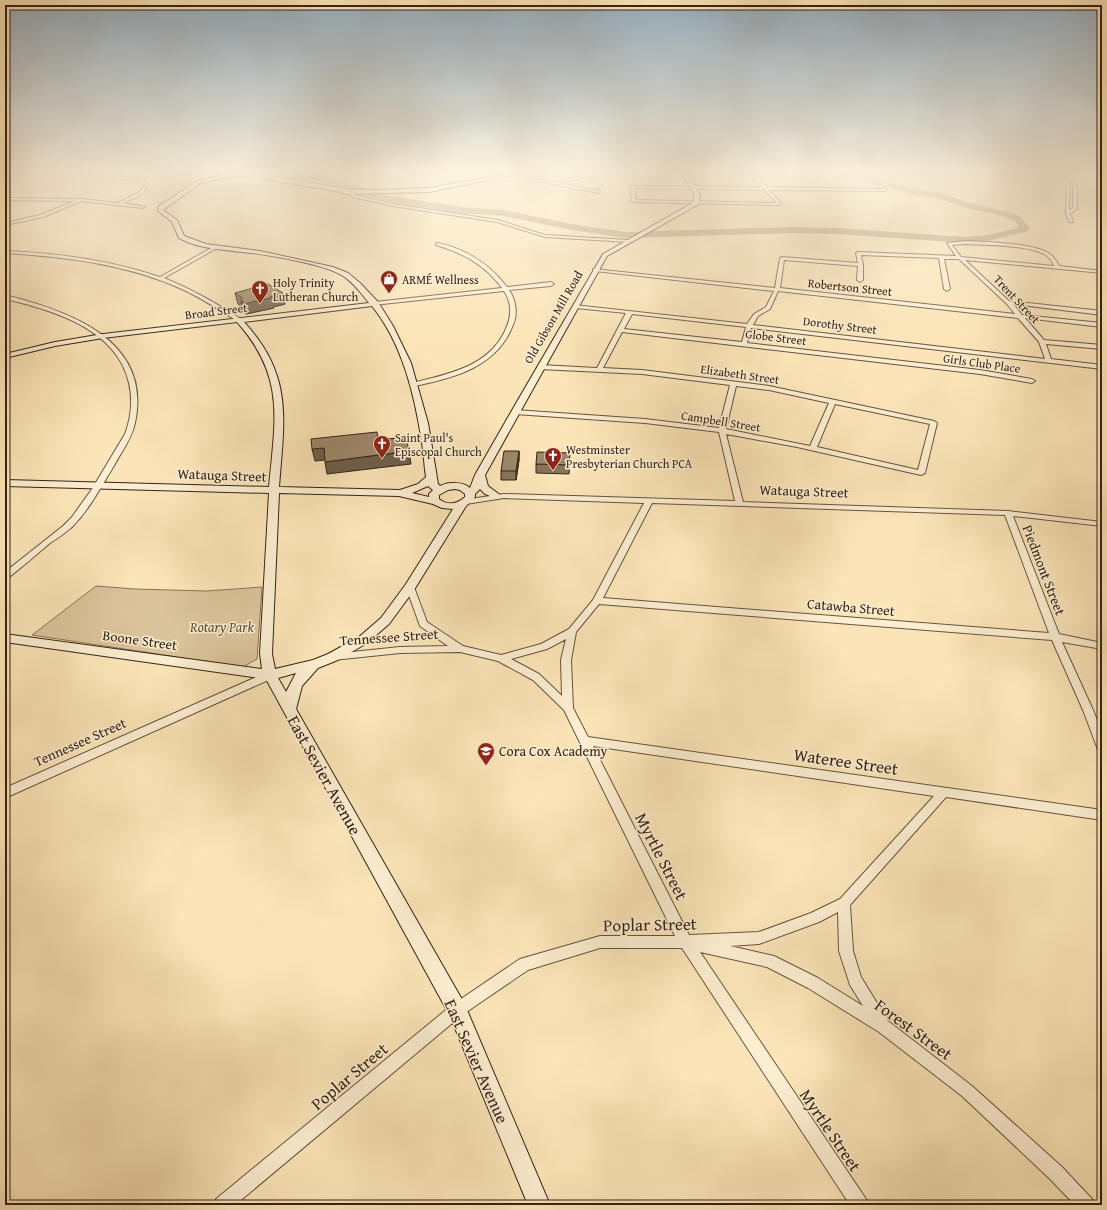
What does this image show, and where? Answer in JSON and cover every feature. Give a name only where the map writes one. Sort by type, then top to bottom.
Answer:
[{"type":"street","points":[[178,228],[181,237],[193,243],[215,248],[249,251],[338,270],[352,279],[375,304],[398,342],[414,384],[427,444],[431,477],[433,485],[437,491]]},
{"type":"street","points":[[521,228],[545,236],[631,240]]},
{"type":"street","name":"Old Gibson Mill Road","points":[[333,657],[363,640],[376,630],[385,621],[410,587],[447,525],[476,488],[480,475],[514,412],[605,255],[653,228]]},
{"type":"street","name":"Trent Street","points":[[1048,360],[1042,342],[1008,302],[950,247],[950,243],[970,243],[1039,250],[1050,256],[1057,267]]},
{"type":"street","points":[[414,384],[440,380],[463,372],[480,362],[492,352],[510,328],[513,313],[511,298],[486,266],[476,259],[438,244]]},
{"type":"street","points":[[161,278],[215,248]]},
{"type":"street","points":[[5,252],[40,254],[89,260],[161,278],[202,296],[238,320]]},
{"type":"street","points":[[860,280],[861,264],[858,253],[962,258],[1099,271],[1102,280]]},
{"type":"street","points":[[941,257],[947,289]]},
{"type":"street","points":[[744,344],[749,326],[756,315],[768,308],[776,289],[782,258],[861,264]]},
{"type":"street","name":"Robertson Street","points":[[595,270],[1102,325]]},
{"type":"street","name":"Broad Street","points":[[5,356],[55,344],[103,336],[551,284]]},
{"type":"street","points":[[5,297],[43,306],[68,315],[103,336],[118,353],[132,378],[134,402],[133,418],[128,436],[99,485],[69,525],[5,576]]},
{"type":"street","points":[[1008,302],[1102,312]]},
{"type":"street","name":"Dorothy Street","points":[[576,306],[1102,367]]},
{"type":"street","points":[[600,369],[630,312]]},
{"type":"street","name":"East Sevier Avenue","points":[[238,320],[253,336],[264,351],[276,383],[278,415],[266,654],[270,675],[457,1010],[539,1205]]},
{"type":"street","name":"Globe Street","points":[[620,330],[928,367]]},
{"type":"street","points":[[1042,342],[1102,346]]},
{"type":"street","name":"Elizabeth Street","points":[[540,367],[642,372],[770,388],[934,423],[921,474]]},
{"type":"street","name":"Girls Club Place","points":[[928,367],[980,372],[1032,381]]},
{"type":"street","points":[[734,384],[722,431],[739,503]]},
{"type":"street","points":[[813,448],[832,401]]},
{"type":"street","name":"Campbell Street","points":[[514,412],[636,420],[722,431],[813,448],[921,474]]},
{"type":"street","points":[[399,493],[437,491],[455,486],[480,475],[483,486],[487,492],[499,496]]},
{"type":"street","points":[[431,477],[442,484],[455,486],[467,498]]},
{"type":"street","points":[[399,493],[414,490],[426,484],[431,477]]},
{"type":"street","name":"Watauga Street","points":[[5,483],[399,493],[450,506],[467,498],[489,498],[499,496],[1008,513],[1102,524]]},
{"type":"street","points":[[437,491],[434,497],[447,525]]},
{"type":"street","name":"Tennessee Street","points":[[5,793],[270,675],[316,664],[333,657],[400,650],[460,648],[502,658],[544,647],[572,631],[597,601],[649,501]]},
{"type":"street","name":"Piedmont Street","points":[[1008,513],[1056,637],[1102,746]]},
{"type":"street","points":[[410,587],[423,624],[460,648]]},
{"type":"street","name":"Catawba Street","points":[[597,601],[1056,637],[1102,646]]},
{"type":"street","points":[[568,708],[566,660],[572,631]]},
{"type":"street","name":"Boone Street","points":[[5,638],[270,675]]},
{"type":"street","name":"Myrtle Street","points":[[502,658],[536,677],[568,708],[685,942],[860,1205]]},
{"type":"street","points":[[289,710],[293,688],[297,680],[301,675],[316,664]]},
{"type":"street","name":"Wateree Street","points":[[585,741],[1102,815]]},
{"type":"street","name":"Poplar Street","points":[[222,1205],[457,1010],[525,964],[600,942],[685,942],[759,938],[814,918],[844,903],[943,793]]},
{"type":"street","points":[[844,903],[846,951],[855,980],[884,1027]]},
{"type":"street","name":"Forest Street","points":[[685,942],[769,961],[813,983],[884,1027],[967,1091],[1056,1173],[1086,1205]]},
{"type":"green space","name":"Rotary Park","points":[[96,586],[134,589],[207,591],[262,587],[257,659],[243,667],[32,635]]},
{"type":"building","points":[[268,284],[283,293],[270,297],[271,298],[243,304],[244,302],[241,302],[242,298],[235,293]]},
{"type":"building","points":[[377,432],[378,440],[406,437],[409,451],[325,462],[324,448],[312,449],[311,439]]},
{"type":"building","points":[[504,451],[519,451],[516,471],[501,471]]},
{"type":"building","points":[[537,452],[570,453],[569,465],[536,464]]},
{"type":"waterway","points":[[582,228],[625,235],[792,230],[838,231],[966,240],[988,238],[1013,233],[1025,228]]},
{"type":"place","name":"ARMÉ Wellness","points":[[389,294]]},
{"type":"place","name":"Holy Trinity Lutheran Church","points":[[260,304]]},
{"type":"place","name":"Saint Paul's Episcopal Church","points":[[382,459]]},
{"type":"place","name":"Westminster Presbyterian Church PCA","points":[[553,471]]},
{"type":"place","name":"Cora Cox Academy","points":[[486,766]]}]
